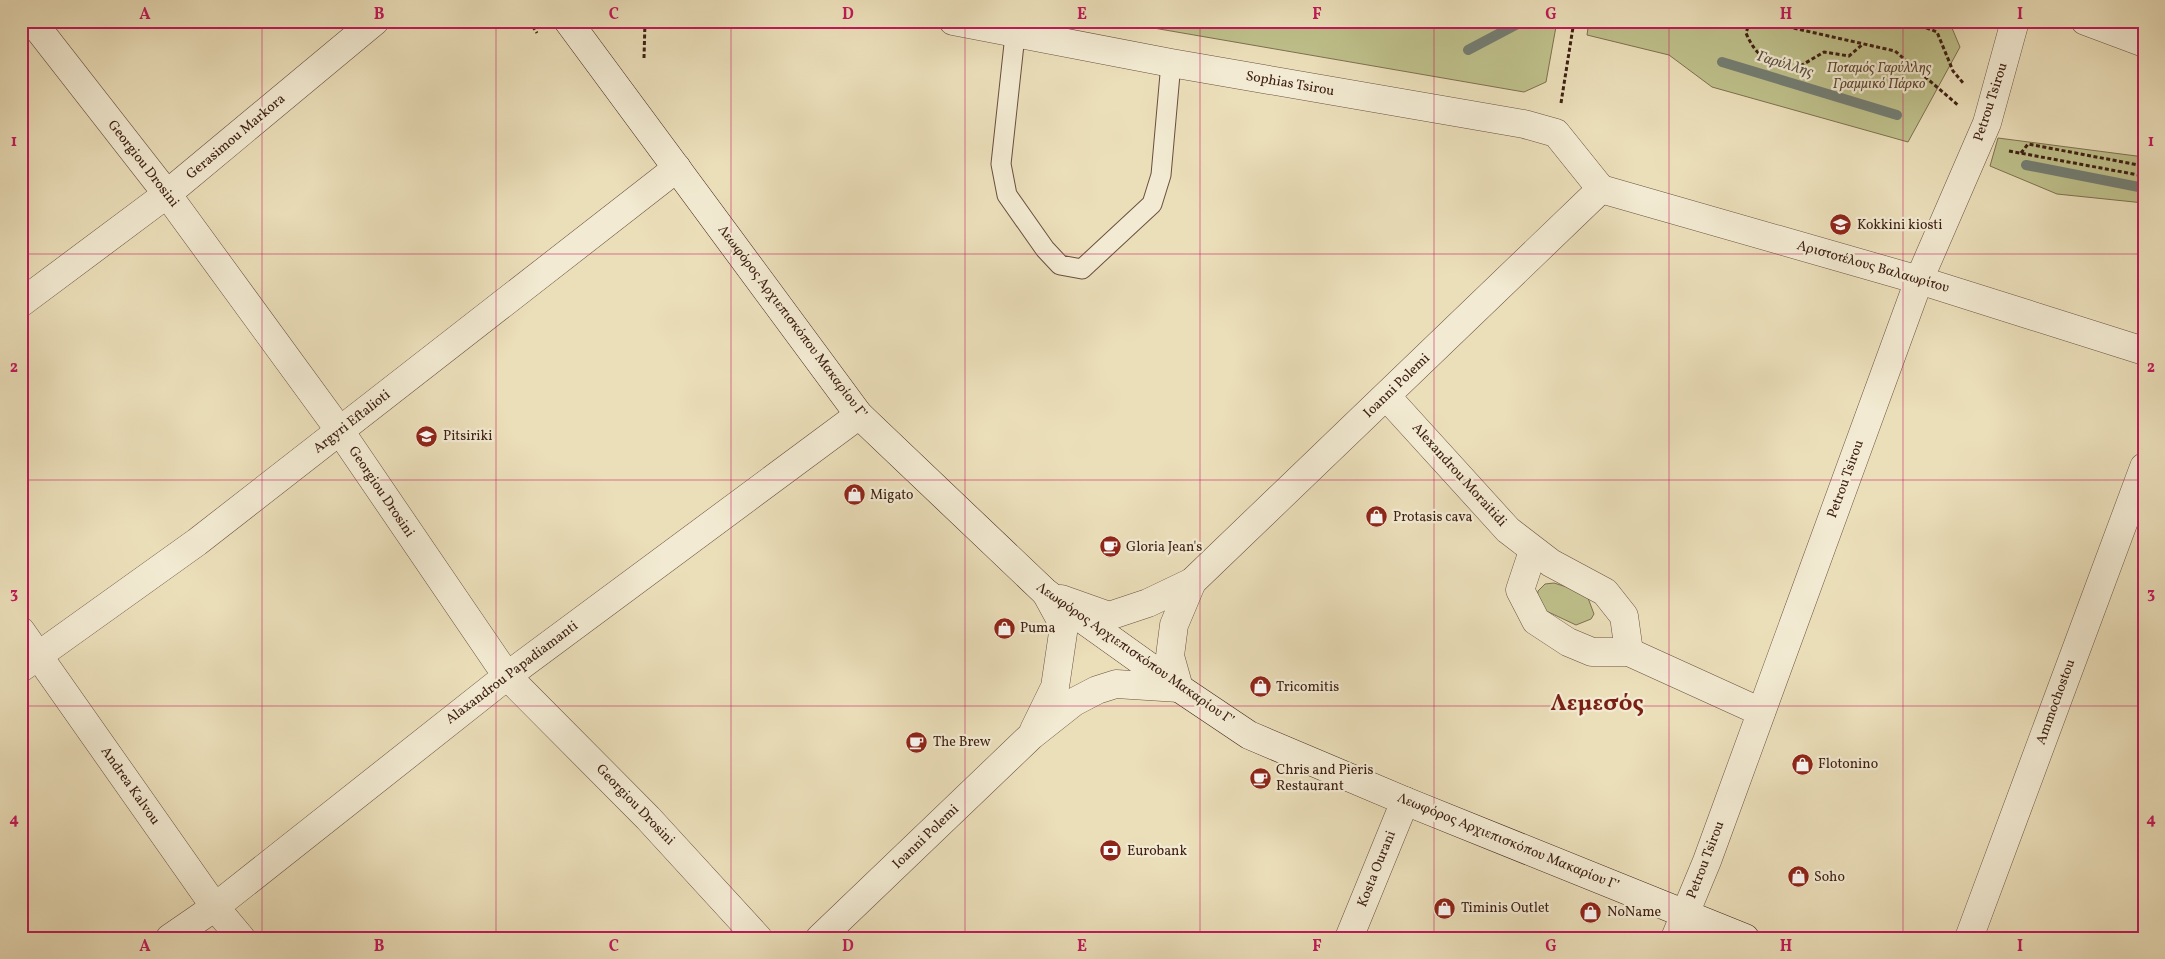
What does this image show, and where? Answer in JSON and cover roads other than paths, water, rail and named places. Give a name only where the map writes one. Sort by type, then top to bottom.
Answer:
[{"type":"street","name":"Georgiou Drosini","points":[[32,21],[167,194],[340,431],[507,676],[648,818],[758,938]]},
{"type":"street","name":"Gerasimou Markora","points":[[21,303],[167,194],[375,21]]},
{"type":"street","name":"Λεωφόρος Αρχιεπισκόπου Μακαρίου Γ’","points":[[568,21],[859,415],[1046,593],[1179,688],[1249,734],[1405,801],[1681,926],[1744,938]]},
{"type":"street","name":"Sophias Tsirou","points":[[953,21],[1171,63],[1524,124],[1556,133],[1601,189]]},
{"type":"street","name":"Petrou Tsirou","points":[[1681,926],[1919,280],[1988,123],[2015,21]]},
{"type":"street","points":[[2084,21],[2144,43]]},
{"type":"street","name":"Argyri Eftalioti","points":[[30,662],[197,542],[677,168]]},
{"type":"street","name":"Αριστοτέλους Βαλαωρίτου","points":[[1601,189],[1919,280],[2144,351]]},
{"type":"street","name":"Ioanni Polemi","points":[[1046,593],[1109,616],[1148,603],[1192,582],[1387,397],[1601,189]]},
{"type":"street","name":"Alexandrou Moraitidi","points":[[1387,397],[1508,530],[1533,551],[1605,592],[1624,616],[1628,652]]},
{"type":"street","name":"Alaxandrou Papadiamanti","points":[[170,938],[215,907],[507,676],[859,415]]},
{"type":"street","name":"Ammochostou","points":[[1969,938],[2144,467]]},
{"type":"street","points":[[1533,551],[1520,590],[1536,621],[1568,642],[1592,652],[1628,652],[1761,712]]},
{"type":"street","name":"Ioanni Polemi","points":[[820,938],[1032,736],[1074,702],[1097,690],[1116,684],[1179,688],[1170,656],[1174,625],[1192,582]]},
{"type":"street","name":"Ioanni Polemi","points":[[1032,736],[1055,687],[1064,626],[1046,593]]},
{"type":"street","name":"Andrea Kalvou","points":[[21,631],[30,662],[215,907],[241,938]]},
{"type":"street","name":"Kosta Ourani","points":[[1350,938],[1405,801]]},
{"type":"lane","points":[[1015,34],[1001,164],[1008,195],[1045,249],[1060,265],[1082,269],[1152,204],[1160,175],[1171,63]]},
{"type":"waterway","name":"Γαρύλλης","points":[[1468,50],[1523,21]]},
{"type":"waterway","name":"Γαρύλλης","points":[[1722,62],[1897,115]]},
{"type":"waterway","name":"Γαρύλλης","points":[[2026,165],[2144,188]]},
{"type":"place","name":"Kokkini kiosti","points":[[1841,225]]},
{"type":"place","name":"Pitsiriki","points":[[427,436]]},
{"type":"place","name":"Migato","points":[[854,495]]},
{"type":"place","name":"Protasis cava","points":[[1377,517]]},
{"type":"place","name":"Gloria Jean's","points":[[1110,547]]},
{"type":"place","name":"Puma","points":[[1004,628]]},
{"type":"place","name":"Tricomitis","points":[[1260,687]]},
{"type":"place","name":"The Brew","points":[[917,742]]},
{"type":"place","name":"Flotonino","points":[[1802,764]]},
{"type":"place","name":"Chris and Pieris Restaurant","points":[[1260,778]]},
{"type":"place","name":"Eurobank","points":[[1111,851]]},
{"type":"place","name":"Soho","points":[[1798,877]]},
{"type":"place","name":"Timinis Outlet","points":[[1445,908]]},
{"type":"place","name":"NoName","points":[[1591,912]]},
{"type":"district","name":"Λεμεσός","points":[[1597,704]]},
{"type":"park label","name":"Ποταμός Γαρύλλης Γραμμικό Πάρκο","points":[[1879,76]]}]
